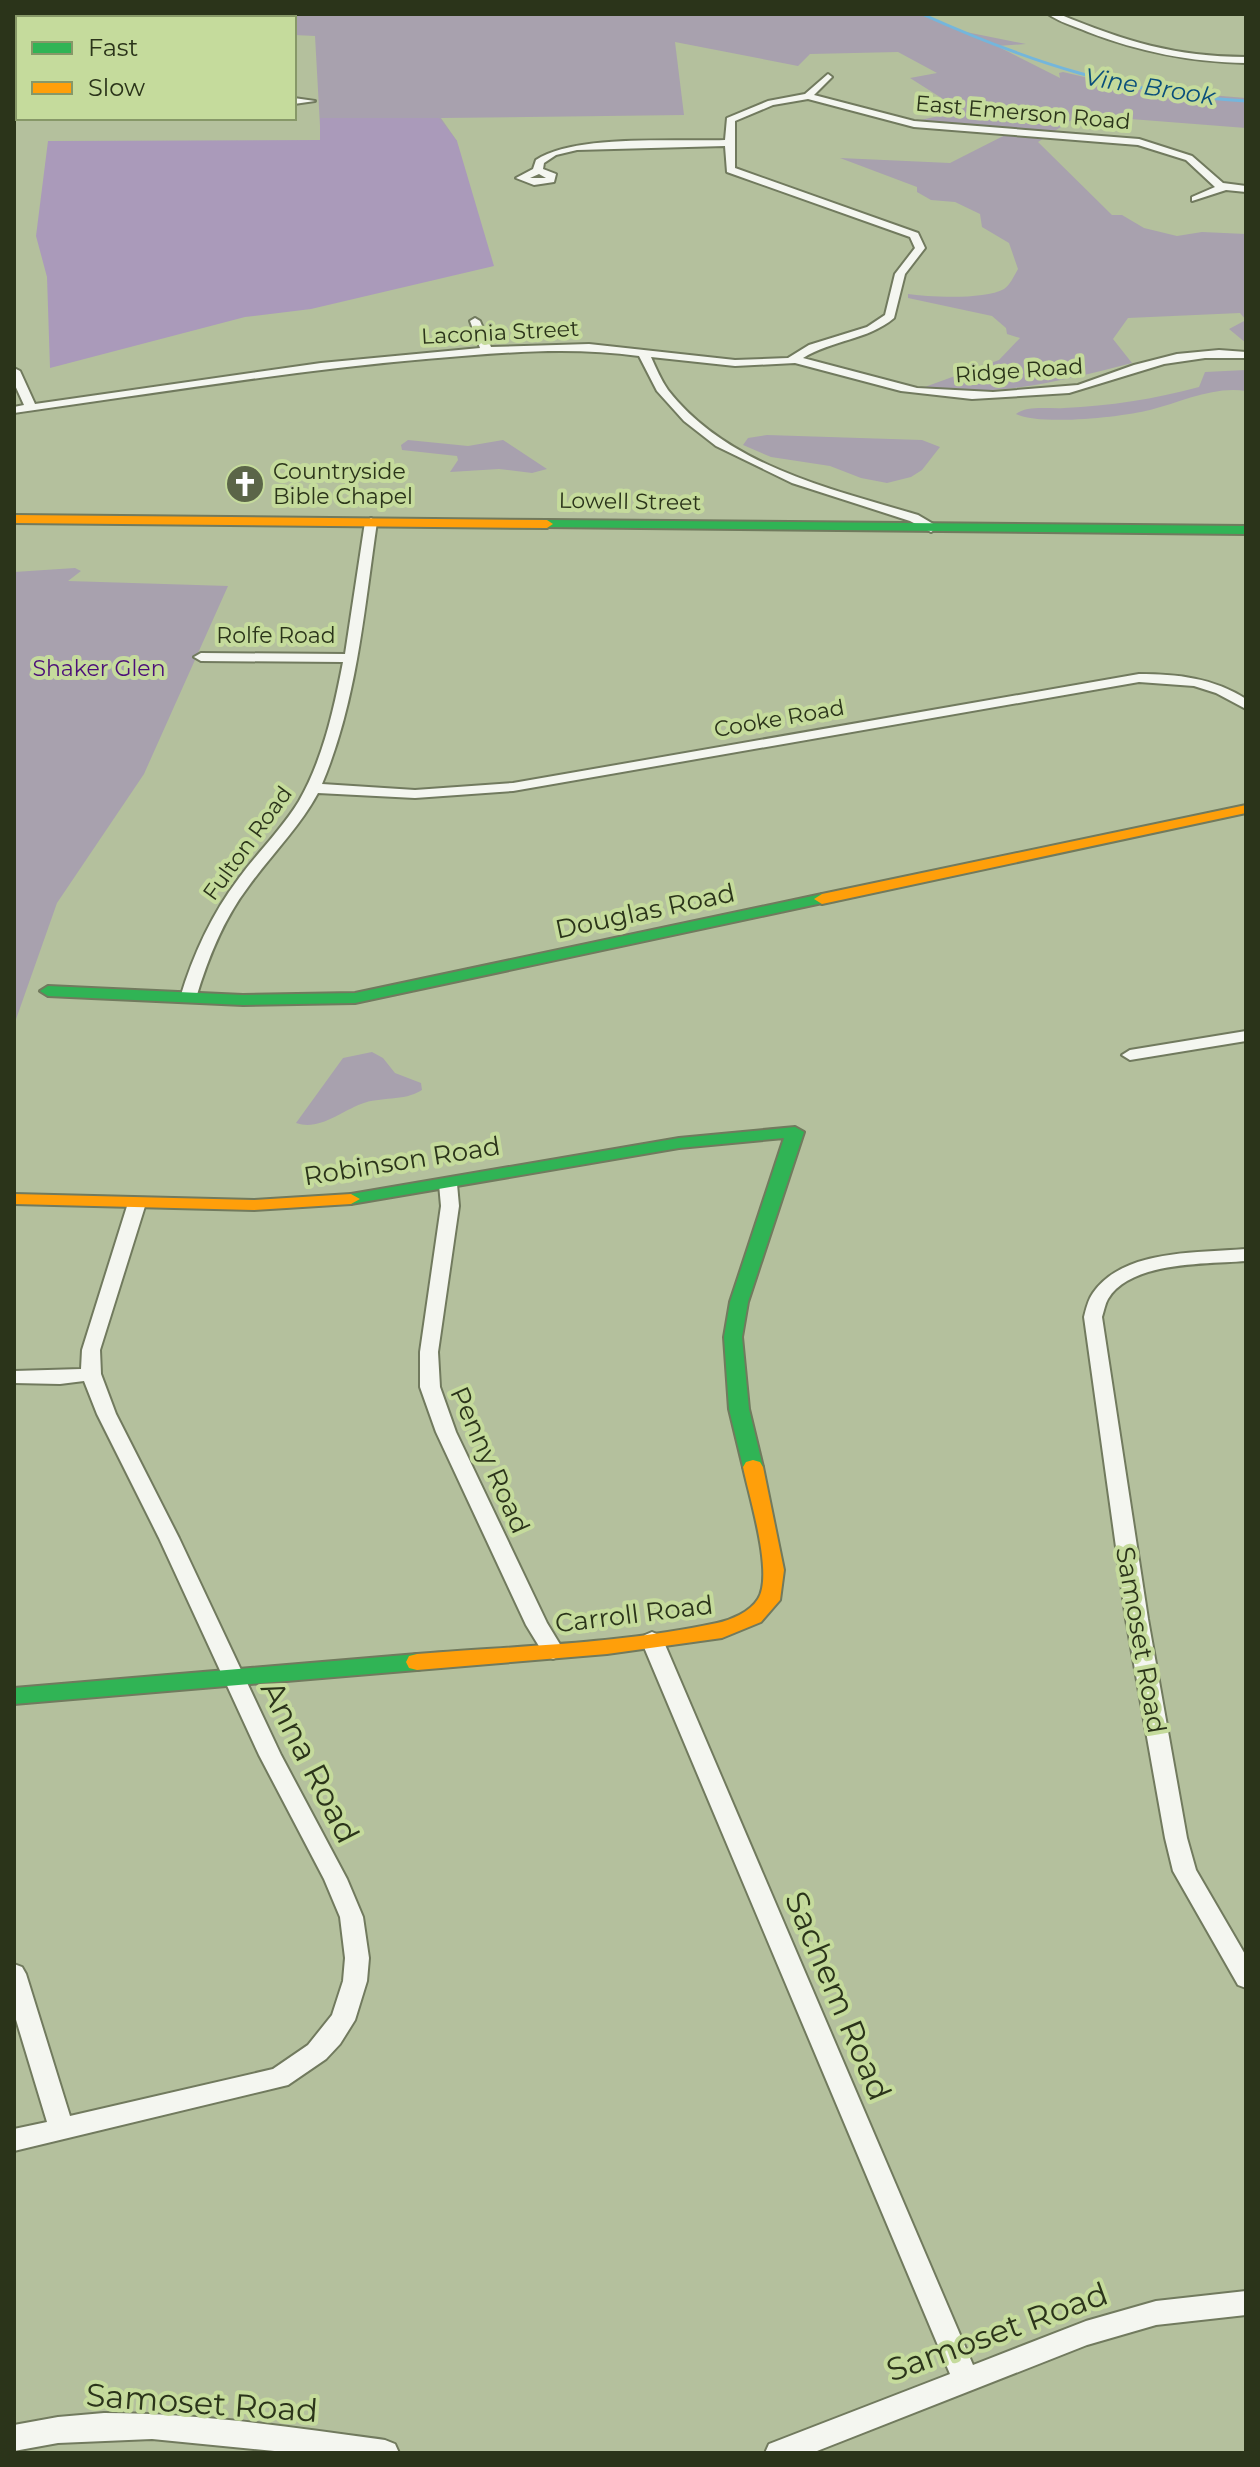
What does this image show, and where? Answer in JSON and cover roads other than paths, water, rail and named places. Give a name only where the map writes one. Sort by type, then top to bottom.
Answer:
[{"type":"street","points":[[1052,14],[1157,54],[1201,60],[1246,60]]},
{"type":"street","points":[[808,96],[828,77]]},
{"type":"street","name":"East Emerson Road","points":[[729,143],[729,122],[737,115],[791,97],[808,96],[914,124],[1139,142],[1189,158],[1224,187]]},
{"type":"street","points":[[296,101],[310,101]]},
{"type":"street","points":[[538,171],[539,162],[549,154],[577,147],[729,143],[728,163],[733,173],[885,222],[914,235],[919,242],[917,255],[900,274],[890,316],[871,329],[813,347],[793,359],[735,363],[643,353]]},
{"type":"street","points":[[1195,199],[1224,187],[1246,189]]},
{"type":"street","points":[[475,321],[487,351]]},
{"type":"street","name":"Laconia Street","points":[[14,410],[338,362],[487,351],[602,347],[643,353]]},
{"type":"street","points":[[643,353],[662,389],[703,430],[729,448],[799,480],[914,518],[931,528]]},
{"type":"street","name":"Ridge Road","points":[[793,359],[838,367],[917,391],[953,395],[1067,391],[1095,385],[1138,367],[1184,358],[1246,355]]},
{"type":"street","points":[[14,371],[31,408]]},
{"type":"street","name":"Lowell Street","points":[[14,519],[1246,530]]},
{"type":"street","name":"Fulton Road","points":[[188,998],[200,954],[215,925],[241,885],[295,819],[313,788],[340,708],[371,522]]},
{"type":"street","name":"Rolfe Road","points":[[201,657],[350,658]]},
{"type":"street","name":"Cooke Road","points":[[313,788],[415,794],[513,787],[1139,678],[1189,680],[1225,690],[1246,705]]},
{"type":"street","name":"Douglas Road","points":[[48,991],[188,998],[355,998],[1246,809]]},
{"type":"street","points":[[1130,1055],[1246,1036]]},
{"type":"street","name":"Robinson Road","points":[[14,1199],[277,1205],[368,1197],[695,1139],[795,1132]]},
{"type":"street","name":"Carroll Road","points":[[14,1696],[233,1680],[652,1640],[736,1626],[764,1609],[774,1589],[770,1538],[739,1409],[733,1337],[739,1302],[795,1132]]},
{"type":"street","name":"Penny Road","points":[[448,1184],[450,1206],[429,1352],[434,1405],[537,1625],[553,1651]]},
{"type":"street","points":[[14,1377],[60,1378],[91,1374],[91,1350],[137,1203]]},
{"type":"street","name":"Samoset Road","points":[[1246,1255],[1134,1269],[1105,1287],[1094,1309],[1094,1329],[1134,1605],[1176,1838],[1185,1871],[1246,1978]]},
{"type":"street","name":"Anna Road","points":[[14,2140],[279,2078],[324,2048],[341,2024],[350,2003],[356,1972],[353,1920],[233,1680],[91,1374]]},
{"type":"street","name":"Sachem Road","points":[[652,1640],[965,2377]]},
{"type":"street","points":[[14,1974],[62,2129]]},
{"type":"street","name":"Samoset Road","points":[[779,2453],[1047,2345],[1138,2317],[1176,2309],[1246,2303]]},
{"type":"street","name":"Samoset Road","points":[[14,2438],[66,2428],[119,2427],[253,2437],[385,2453]]},
{"type":"waterway","name":"Vine Brook","points":[[922,14],[1002,47],[1080,73],[1160,91],[1246,101]]},
{"type":"place","name":"Countryside Bible Chapel","points":[[245,484]]},
{"type":"park label","name":"Shaker Glen","points":[[99,668]]}]
